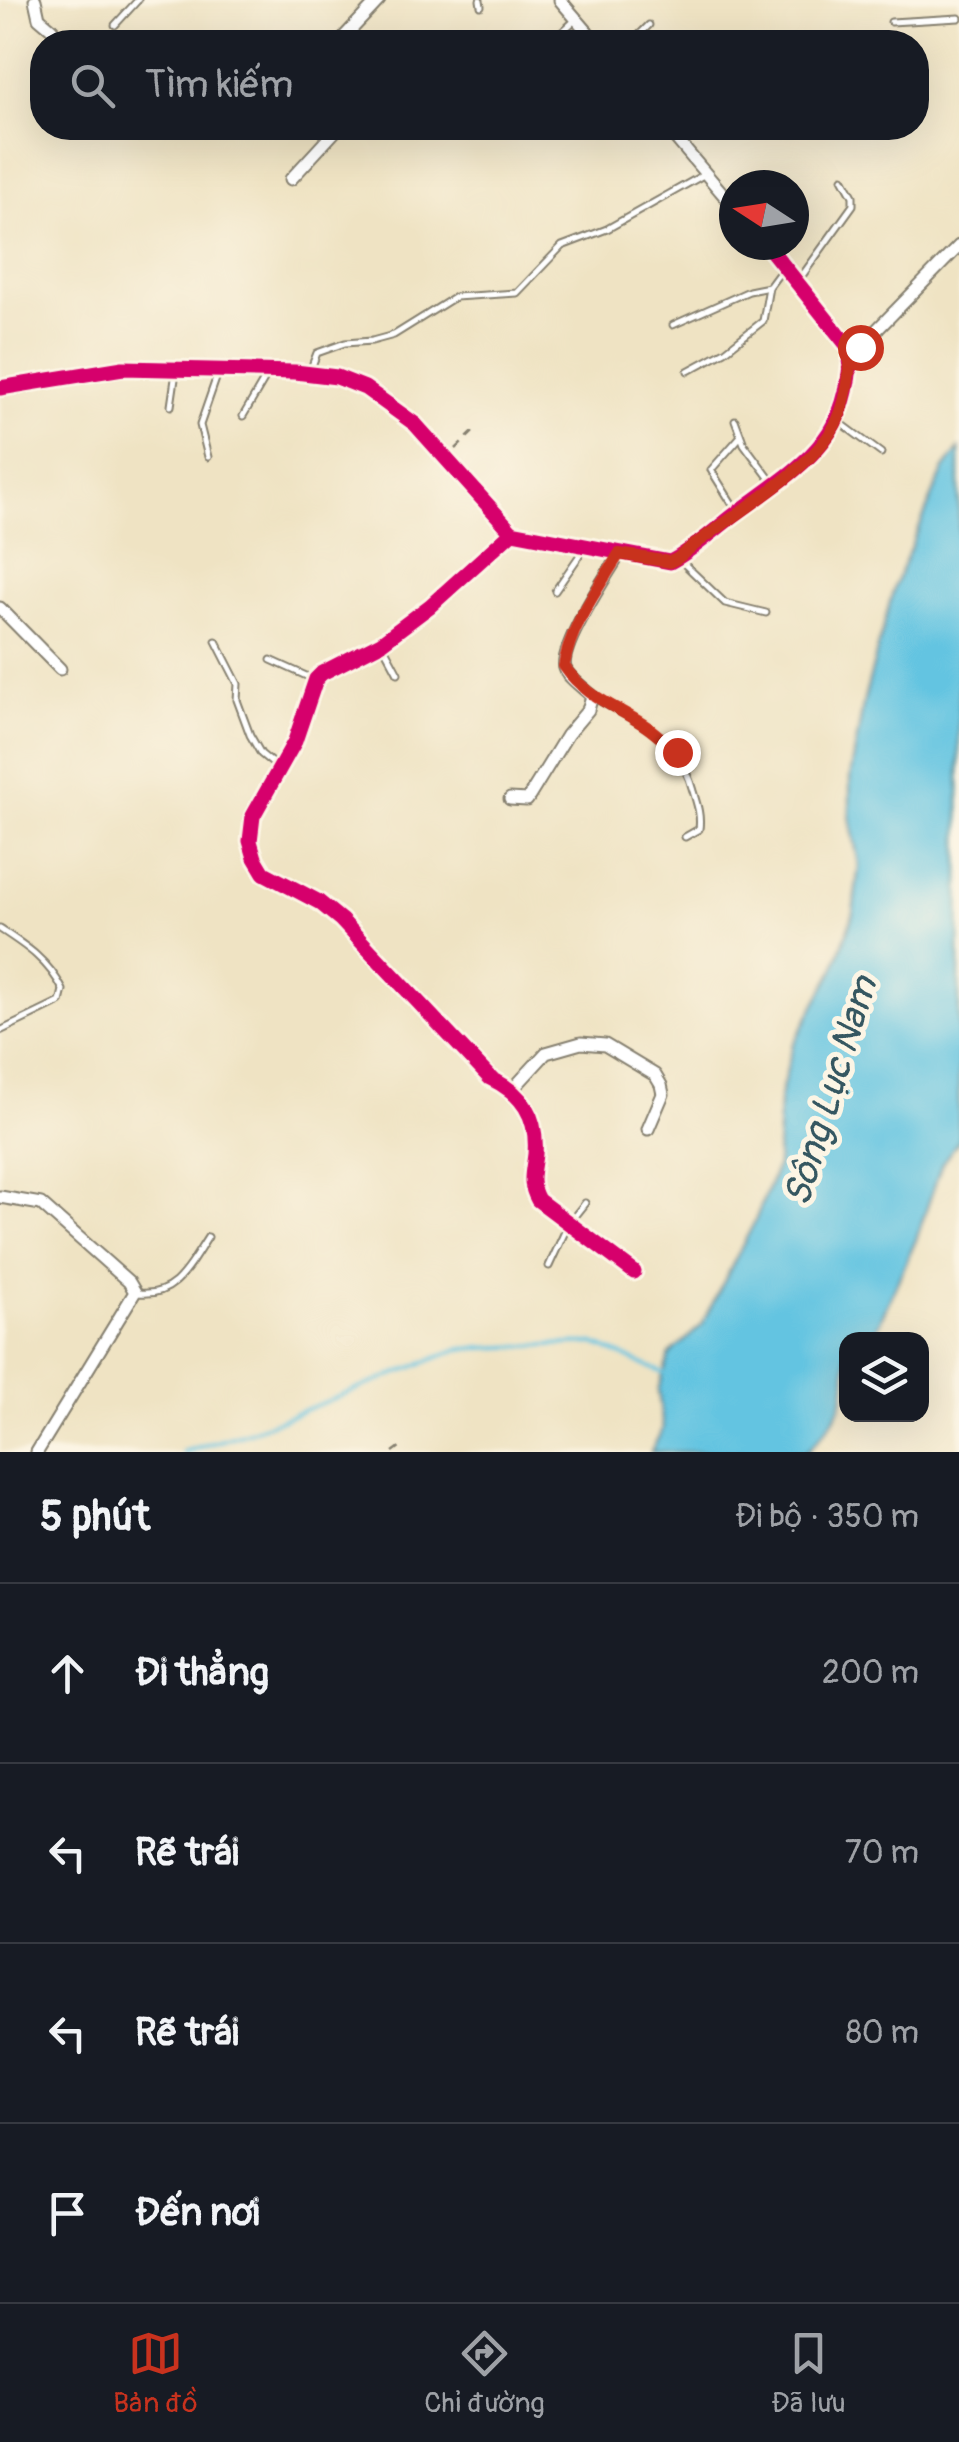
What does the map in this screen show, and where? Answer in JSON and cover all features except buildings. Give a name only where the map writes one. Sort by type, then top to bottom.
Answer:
[{"type":"street","points":[[36,0],[39,18],[52,29]]},
{"type":"street","points":[[351,30],[379,0]]},
{"type":"street","points":[[570,7],[587,30]]},
{"type":"street","points":[[291,179],[327,140]]},
{"type":"street","points":[[677,140],[719,189]]},
{"type":"street","points":[[851,350],[860,347],[959,246]]},
{"type":"street","points":[[0,388],[123,368],[338,377],[365,388],[415,424],[512,532],[670,562],[775,485],[822,445],[838,421],[851,350],[779,260]]},
{"type":"street","points":[[512,532],[430,606],[382,643],[333,666],[316,680],[295,741],[252,816],[250,829],[255,858],[264,873],[319,902],[341,920],[490,1078],[513,1089],[528,1110],[536,1151],[531,1187],[538,1200],[634,1272]]},
{"type":"street","points":[[510,799],[527,800],[567,735],[588,710],[592,696],[568,673],[565,659],[578,626],[619,554]]},
{"type":"street","points":[[0,608],[60,669]]},
{"type":"street","points":[[513,1089],[546,1053],[581,1043],[605,1046],[655,1075],[661,1085],[663,1094],[648,1130]]},
{"type":"street","points":[[0,1197],[41,1204],[107,1261],[135,1292],[37,1452]]},
{"type":"lane","points":[[114,25],[138,0]]},
{"type":"lane","points":[[558,30],[570,7]]},
{"type":"lane","points":[[892,22],[959,18]]},
{"type":"lane","points":[[643,30],[649,24]]},
{"type":"lane","points":[[310,374],[312,361],[330,346],[394,334],[455,297],[517,294],[562,246],[607,229],[706,174]]},
{"type":"lane","points":[[797,282],[853,204],[843,178]]},
{"type":"lane","points":[[688,371],[725,352],[764,321],[770,287],[784,266]]},
{"type":"lane","points":[[674,325],[758,287],[770,287]]},
{"type":"lane","points":[[171,406],[177,370]]},
{"type":"lane","points":[[208,458],[200,424],[218,370]]},
{"type":"lane","points":[[243,416],[268,372]]},
{"type":"lane","points":[[735,420],[740,438],[775,485]]},
{"type":"lane","points":[[838,421],[880,453]]},
{"type":"lane","points":[[738,512],[711,470],[713,463],[740,438]]},
{"type":"lane","points":[[555,591],[586,547]]},
{"type":"lane","points":[[678,558],[725,603],[766,613]]},
{"type":"lane","points":[[216,642],[238,684],[237,700],[250,735],[261,754],[280,769]]},
{"type":"lane","points":[[382,643],[398,673]]},
{"type":"lane","points":[[271,660],[316,680]]},
{"type":"lane","points":[[592,696],[646,726],[677,752],[690,777],[700,817],[699,829],[685,837]]},
{"type":"lane","points":[[0,929],[31,949],[55,973],[63,990],[60,1002],[0,1031]]},
{"type":"lane","points":[[549,1266],[569,1223],[585,1203]]},
{"type":"lane","points":[[135,1292],[150,1294],[178,1283],[208,1238]]},
{"type":"path","points":[[447,457],[476,430]]},
{"type":"path","points":[[393,1452],[404,1444]]},
{"type":"water","name":"Sông Lục Nam","points":[[959,449],[959,1140],[942,1163],[916,1240],[875,1332],[839,1332],[839,1410],[806,1452],[651,1452],[663,1428],[658,1390],[670,1354],[701,1326],[755,1221],[777,1166],[779,1101],[793,1045],[834,970],[853,914],[859,865],[850,817],[850,778],[864,700],[894,587],[944,469]]},
{"type":"waterway","points":[[183,1452],[249,1432],[459,1349],[592,1343],[668,1375]]},
{"type":"cycle path","points":[[0,388],[123,368],[295,372],[337,377],[365,388],[415,424],[512,532],[670,562],[802,463],[819,447],[841,407],[851,350],[779,260]]},
{"type":"cycle path","points":[[512,532],[430,606],[381,643],[316,679],[295,741],[253,816],[250,841],[264,873],[319,902],[341,920],[490,1078],[519,1099],[534,1128],[532,1183],[538,1200],[634,1272]]},
{"type":"route","points":[[677,752],[646,726],[592,696],[568,673],[565,659],[578,626],[619,554],[670,562],[678,558],[788,476],[822,445],[838,421],[851,350],[860,347]]}]
